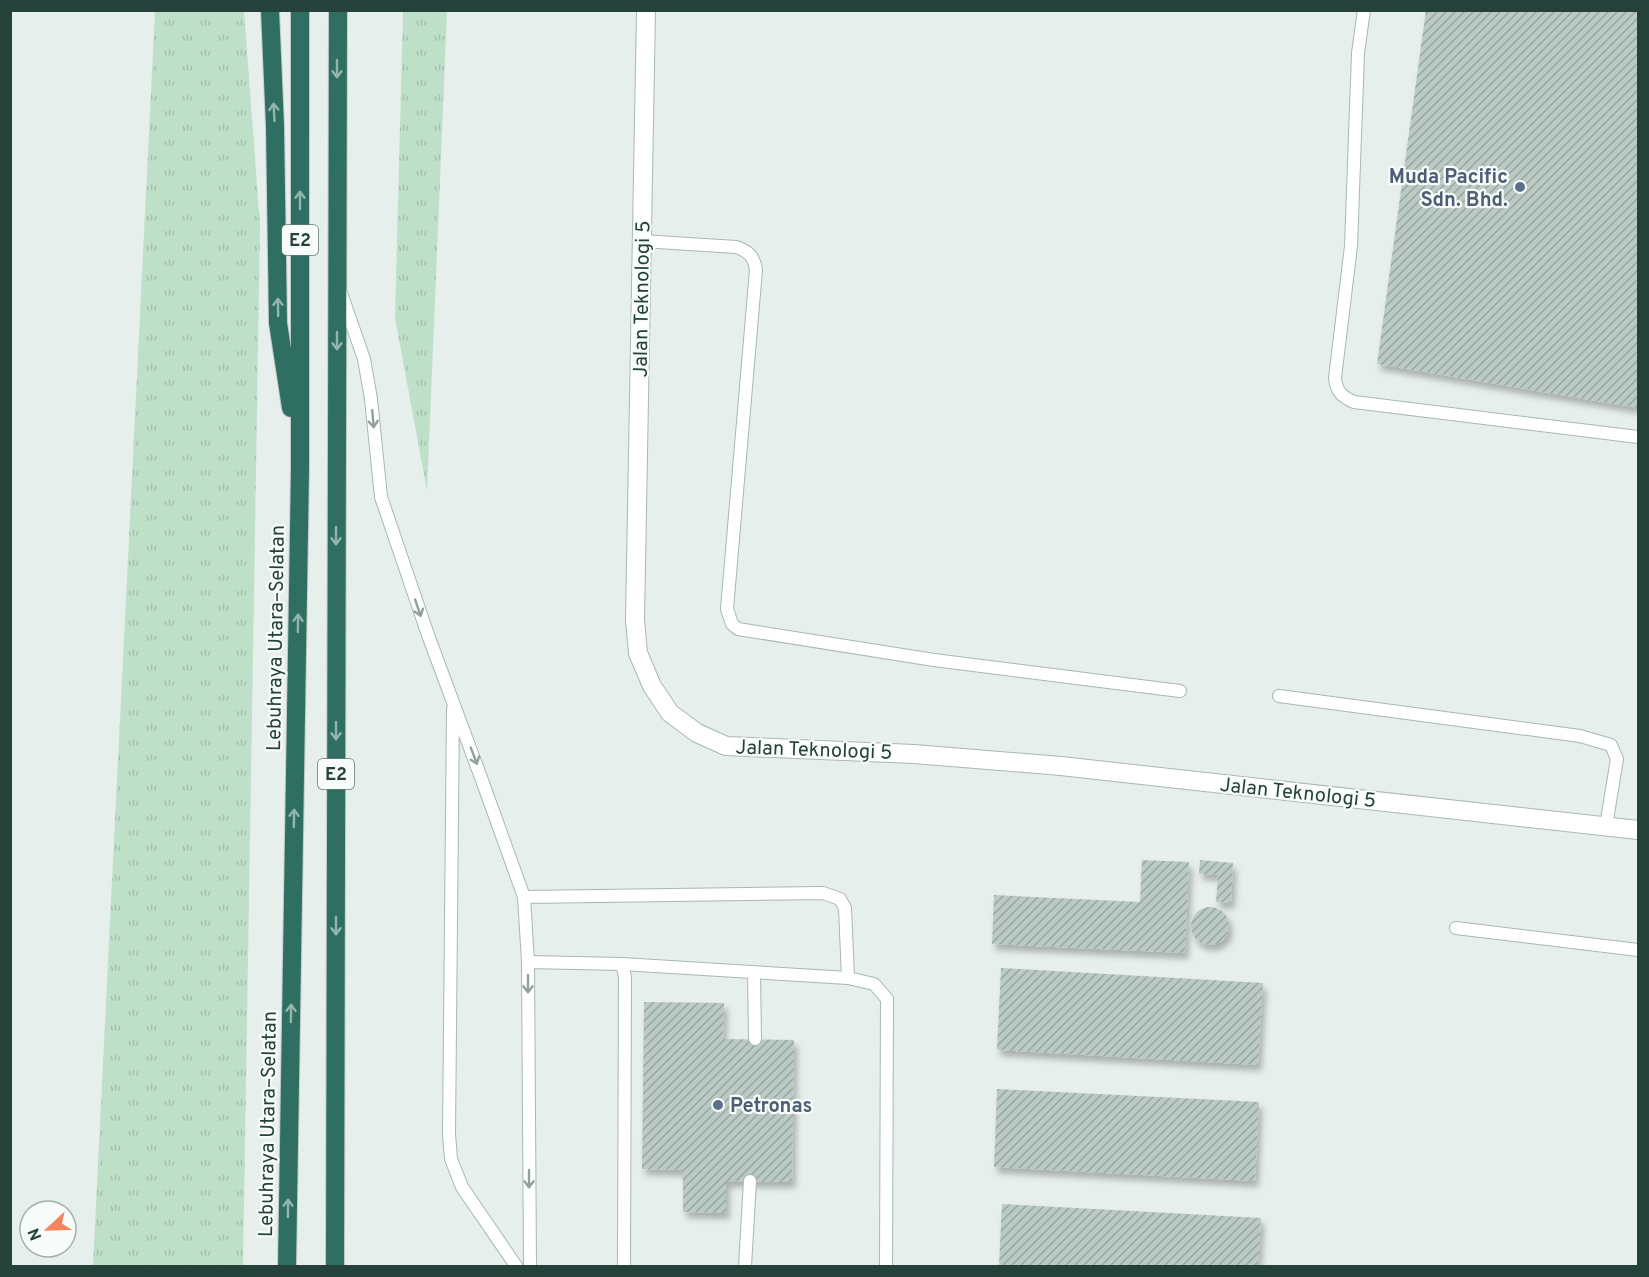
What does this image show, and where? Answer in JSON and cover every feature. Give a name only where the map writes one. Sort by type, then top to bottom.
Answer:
[{"type":"highway","points":[[270,10],[275,126],[278,323],[300,469]]},
{"type":"highway","name":"Lebuhraya Utara–Selatan","points":[[287,1266],[300,469],[300,10]]},
{"type":"highway","name":"E2","points":[[335,1266],[338,10]]},
{"type":"street","name":"Jalan Teknologi 5","points":[[646,10],[635,620],[638,653],[652,686],[670,713],[697,733],[726,746],[914,754],[1050,765],[1638,830]]},
{"type":"lane","points":[[1364,10],[1358,53],[1351,246],[1335,378],[1340,394],[1354,402],[1638,437]]},
{"type":"lane","points":[[642,241],[736,247],[744,249],[755,262],[727,609],[732,624],[746,631],[934,660],[1180,691]]},
{"type":"lane","points":[[337,282],[364,359],[371,399],[381,496],[428,635],[524,897],[528,962],[530,1266]]},
{"type":"lane","points":[[1279,696],[1580,736],[1611,745],[1617,759],[1606,826]]},
{"type":"lane","points":[[453,702],[449,1122],[451,1159],[462,1187],[516,1266]]},
{"type":"lane","points":[[524,897],[823,892],[840,899],[845,908],[848,978]]},
{"type":"lane","points":[[1456,928],[1638,950]]},
{"type":"lane","points":[[528,962],[622,964],[848,978],[874,984],[887,999],[886,1266]]},
{"type":"lane","points":[[622,964],[625,977],[624,1266]]},
{"type":"lane","points":[[754,973],[754,1039]]},
{"type":"lane","points":[[745,1266],[750,1181]]},
{"type":"green space","points":[[155,11],[244,11],[260,225],[243,1266],[93,1266]]},
{"type":"green space","points":[[403,11],[447,11],[427,491],[395,318]]},
{"type":"building","name":"Muda Pacific Sdn. Bhd.","points":[[1426,10],[1638,10],[1638,408],[1377,364]]},
{"type":"building","points":[[1142,860],[1189,862],[1185,953],[992,944],[994,895],[1140,902]]},
{"type":"building","points":[[1200,860],[1233,863],[1231,903],[1216,902],[1218,875],[1199,874]]},
{"type":"building","points":[[1210,907],[1223,913],[1229,926],[1223,939],[1210,945],[1197,939],[1191,926],[1197,913]]},
{"type":"building","points":[[1001,968],[1263,983],[1258,1065],[997,1050]]},
{"type":"building","name":"Petronas","points":[[644,1002],[724,1003],[723,1039],[794,1040],[792,1182],[726,1181],[726,1213],[683,1212],[683,1170],[642,1169]]},
{"type":"building","points":[[997,1089],[1259,1102],[1255,1181],[994,1167]]},
{"type":"building","points":[[1002,1204],[1261,1218],[1258,1266],[999,1266]]},
{"type":"place","name":"Muda Pacific Sdn. Bhd.","points":[[1520,187]]},
{"type":"place","name":"Petronas","points":[[718,1105]]}]
